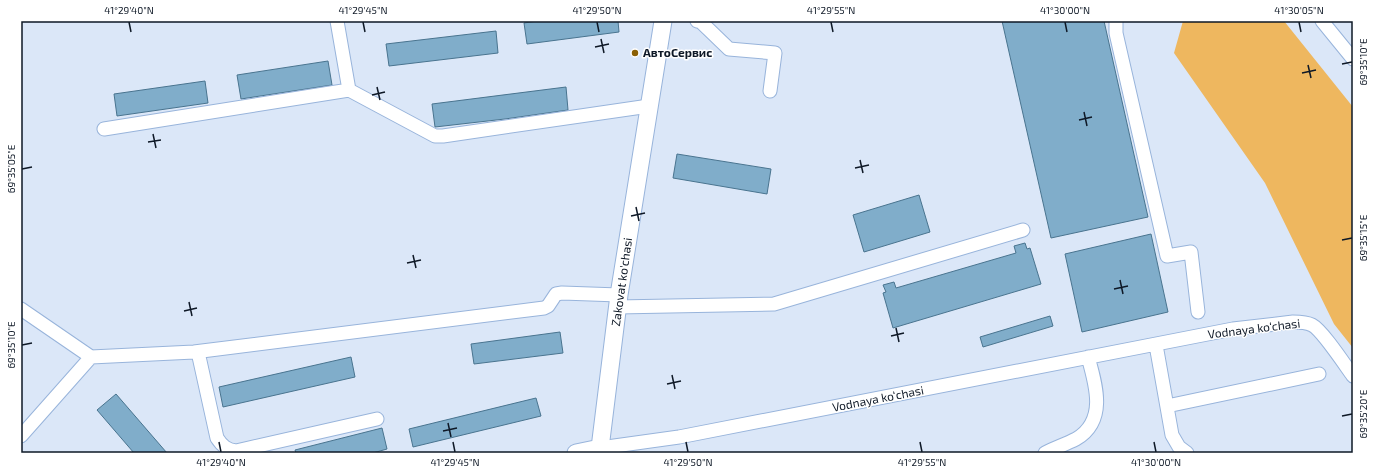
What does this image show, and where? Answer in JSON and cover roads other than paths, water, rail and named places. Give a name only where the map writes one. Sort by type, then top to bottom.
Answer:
[{"type":"main road","name":"Zakovat ko'chasi","points":[[600,451],[618,301],[663,21]]},
{"type":"main road","points":[[576,453],[600,451]]},
{"type":"street","points":[[337,21],[349,90]]},
{"type":"street","points":[[697,21],[701,22],[729,49],[775,54],[770,91]]},
{"type":"street","points":[[1116,21],[1116,33],[1167,256],[1192,252],[1198,312]]},
{"type":"street","points":[[1322,21],[1353,59]]},
{"type":"street","points":[[104,129],[349,90],[435,136],[649,106]]},
{"type":"street","points":[[21,309],[91,357],[198,352],[544,308],[548,306],[556,294],[562,293],[618,301],[774,304],[1023,230]]},
{"type":"street","name":"Vodnaya ko‘chasi","points":[[600,451],[687,436],[1233,330],[1302,322],[1312,325],[1317,329],[1353,376]]},
{"type":"street","points":[[1156,345],[1172,435],[1179,447],[1187,453]]},
{"type":"street","points":[[198,352],[217,438],[220,444],[229,450],[236,451],[377,419]]},
{"type":"street","points":[[21,436],[91,357]]},
{"type":"street","points":[[1045,453],[1077,438],[1083,433],[1096,416],[1097,400],[1094,379],[1088,357]]},
{"type":"street","points":[[1167,406],[1319,374]]},
{"type":"place","name":"АвтоСервис","points":[[635,53]]}]
